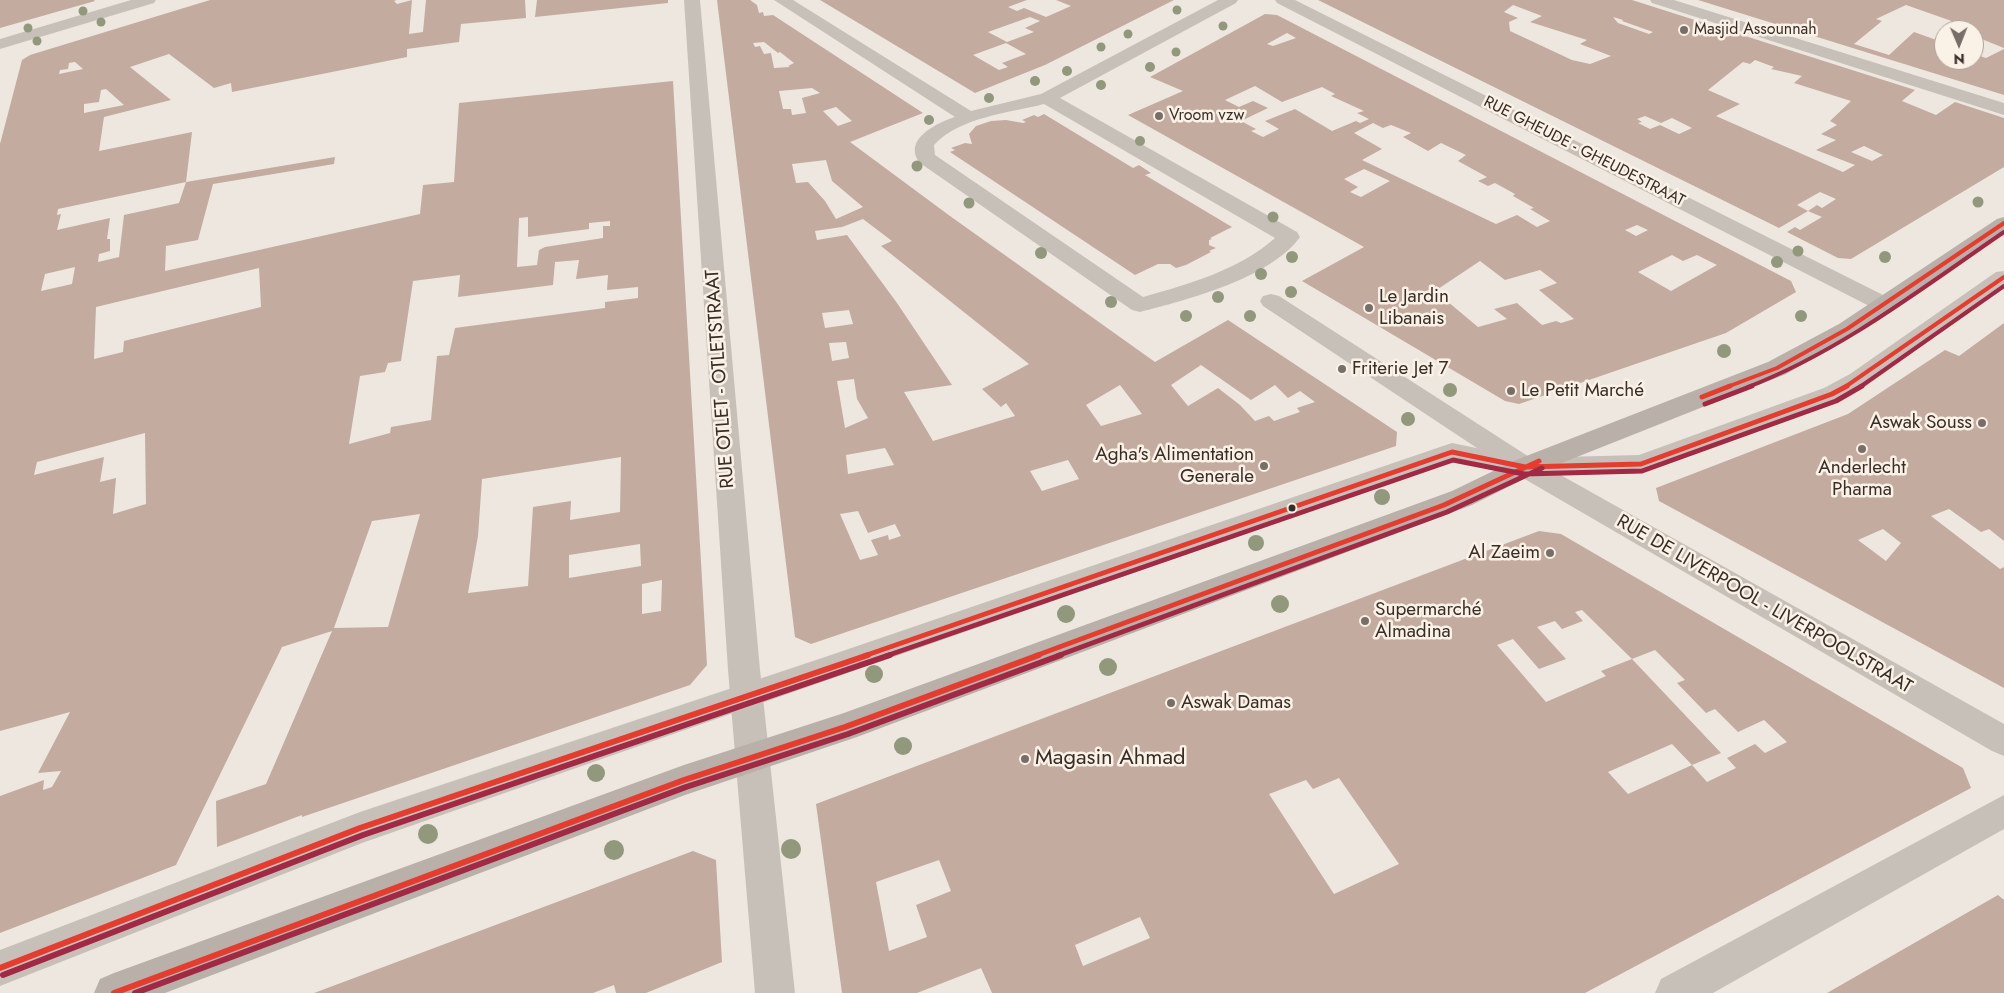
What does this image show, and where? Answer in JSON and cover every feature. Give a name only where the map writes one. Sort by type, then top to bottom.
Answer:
[{"type":"main road","points":[[114,993],[675,784],[845,727],[1444,505],[1525,467],[1777,368],[1847,329],[1885,305],[2004,223]]},
{"type":"street","points":[[0,44],[148,0]]},
{"type":"street","name":"RUE OTLET - OTLETSTRAAT","points":[[692,0],[746,696],[775,993]]},
{"type":"street","points":[[782,0],[968,117]]},
{"type":"street","points":[[1047,98],[1289,237],[1267,257],[1202,288],[1140,305],[936,166],[925,156],[924,148],[929,138],[944,127],[968,117],[1047,98],[1230,0]]},
{"type":"street","name":"RUE GHEUDE - GHEUDESTRAAT","points":[[1283,0],[1885,305]]},
{"type":"street","points":[[1658,0],[2004,109]]},
{"type":"street","name":"RUE DE LIVERPOOL - LIVERPOOLSTRAAT","points":[[1271,301],[1525,467],[2004,741]]},
{"type":"street","points":[[1675,993],[2004,811]]},
{"type":"lane","points":[[0,968],[360,828],[1452,452],[1525,467],[1641,464],[1832,394],[1858,380],[2004,277]]},
{"type":"building","points":[[0,0],[94,0],[95,1],[0,28]]},
{"type":"building","points":[[210,0],[397,0],[394,1],[397,4],[412,0],[409,34],[423,32],[426,0],[525,0],[526,18],[461,24],[459,42],[407,49],[407,57],[232,92],[231,83],[214,88],[169,54],[130,67],[171,100],[104,117],[99,151],[192,132],[186,182],[335,157],[334,164],[213,184],[198,240],[166,246],[165,271],[420,214],[423,185],[454,182],[459,103],[673,81],[707,665],[690,685],[302,817],[302,815],[217,847],[216,801],[266,784],[332,631],[282,647],[176,865],[0,933],[0,796],[44,780],[43,790],[52,787],[61,771],[38,773],[70,712],[0,731],[0,144],[22,60],[30,55]],"holes":[[[75,62],[83,69],[59,74],[60,70],[68,69],[69,63]],[[106,89],[124,105],[84,113],[84,104],[99,102],[101,90]],[[186,182],[179,203],[124,215],[119,257],[98,262],[99,254],[110,251],[110,239],[107,239],[110,218],[57,230],[61,214],[57,215],[58,209]],[[528,217],[528,237],[589,229],[589,223],[610,221],[610,226],[603,226],[603,238],[545,247],[539,250],[537,265],[517,267],[519,218]],[[579,260],[576,279],[608,275],[607,290],[638,287],[638,298],[605,302],[605,308],[455,328],[449,355],[437,356],[431,420],[391,427],[390,433],[349,444],[360,376],[385,372],[388,363],[401,361],[413,281],[460,275],[458,297],[553,285],[555,262]],[[75,267],[72,284],[41,291],[45,274]],[[259,268],[261,307],[124,341],[123,352],[94,359],[96,307]],[[145,433],[146,504],[113,514],[116,478],[100,482],[104,457],[34,475],[37,462]],[[621,457],[620,512],[570,520],[571,501],[533,507],[528,586],[468,593],[478,536],[482,479]],[[420,514],[388,627],[334,628],[372,521]],[[640,544],[641,566],[569,578],[569,555]],[[662,580],[661,611],[642,614],[642,584]]]},
{"type":"building","points":[[537,0],[668,0],[668,3],[535,17]]},
{"type":"building","points":[[717,0],[750,0],[757,5],[759,13],[763,12],[764,16],[773,15],[923,113],[850,142],[950,216],[1155,362],[1228,320],[1397,432],[1396,446],[811,644],[795,637]],"holes":[[[764,42],[794,63],[788,66],[790,67],[774,68],[771,53],[764,54],[760,46],[755,47],[753,43]],[[812,88],[820,93],[802,98],[806,113],[792,115],[791,109],[783,109],[779,91]],[[836,107],[852,121],[838,126],[823,111]],[[826,160],[832,181],[863,207],[836,219],[825,201],[808,182],[796,183],[792,164]],[[863,219],[892,241],[881,246],[1029,364],[982,389],[1001,407],[1006,403],[1015,416],[933,441],[904,392],[952,385],[897,303],[847,235],[817,240],[815,231],[842,227]],[[849,310],[853,324],[825,328],[822,313]],[[846,342],[849,358],[832,361],[829,343]],[[1201,365],[1251,400],[1275,385],[1288,398],[1300,391],[1315,402],[1297,408],[1300,412],[1274,421],[1269,416],[1255,421],[1240,405],[1218,388],[1188,406],[1171,385]],[[854,379],[857,399],[868,418],[845,428],[837,381]],[[1120,385],[1142,414],[1101,426],[1086,405]],[[885,448],[894,465],[848,474],[846,455]],[[1068,460],[1079,479],[1042,491],[1030,471]],[[858,511],[868,533],[895,524],[901,536],[889,540],[888,535],[871,540],[878,555],[860,560],[840,514]]]},
{"type":"building","points":[[820,0],[1027,0],[1008,7],[1017,11],[1024,8],[1046,17],[1071,6],[1056,0],[1174,0],[1045,65],[975,93]],"holes":[[[1030,17],[1040,21],[1025,28],[1034,32],[1007,42],[988,32]],[[1006,43],[1026,54],[1002,63],[1008,67],[999,70],[973,55]]]},
{"type":"building","points":[[1318,0],[1632,0],[1915,90],[1902,101],[1936,115],[1955,102],[2004,118],[2004,167],[1851,259],[1838,258],[1787,232],[1795,227],[1800,230],[1822,217],[1808,211],[1779,228]],"holes":[[[1513,5],[1542,16],[1530,22],[1587,40],[1580,44],[1611,56],[1590,64],[1572,60],[1510,31],[1509,22],[1518,18],[1504,12]],[[1613,17],[1653,32],[1649,34],[1618,23]],[[1755,60],[1774,67],[1771,69],[1802,76],[1794,83],[1851,101],[1830,121],[1837,125],[1821,134],[1836,140],[1816,150],[1855,165],[1843,172],[1716,116],[1740,104],[1708,90],[1743,62],[1750,64]],[[1645,116],[1661,123],[1672,118],[1692,128],[1679,134],[1660,125],[1650,129],[1638,123],[1642,122],[1637,119]],[[1864,146],[1883,155],[1872,161],[1851,152]],[[1820,192],[1836,199],[1822,208],[1817,205],[1808,211],[1797,205]]]},
{"type":"building","points":[[1698,0],[2004,0],[2004,48],[1984,40],[1984,20],[1949,20],[1906,5],[1876,19],[1882,21],[1854,44],[1889,55],[1914,32],[1934,39],[1934,70],[1984,70],[1984,57],[2004,49],[2004,95]]},
{"type":"building","points":[[1265,14],[1277,15],[1791,281],[1796,292],[1726,333],[1519,404],[1505,401],[1302,281],[1364,247],[1128,115],[1183,91],[1150,77]],"holes":[[[1287,33],[1296,38],[1273,46],[1267,44]],[[1255,86],[1282,102],[1322,87],[1335,94],[1331,96],[1364,111],[1357,113],[1369,119],[1360,123],[1356,121],[1332,131],[1295,109],[1265,121],[1279,129],[1263,137],[1251,131],[1256,129],[1241,121],[1268,108],[1253,101],[1239,107],[1225,100]],[[1373,123],[1383,128],[1391,125],[1411,133],[1403,137],[1428,151],[1441,143],[1466,155],[1458,161],[1487,177],[1478,181],[1488,186],[1495,183],[1515,194],[1513,196],[1534,208],[1530,209],[1550,221],[1537,227],[1517,215],[1496,224],[1362,160],[1382,149],[1354,133]],[[1364,169],[1390,181],[1361,197],[1350,192],[1358,187],[1344,179]],[[1637,225],[1648,230],[1636,236],[1625,230]],[[1672,255],[1683,261],[1697,255],[1717,265],[1671,291],[1638,272]],[[1480,261],[1505,280],[1540,270],[1557,283],[1539,290],[1574,319],[1561,323],[1556,321],[1542,325],[1517,303],[1494,309],[1507,319],[1478,327],[1435,291]]]},
{"type":"building","points":[[1044,114],[1133,168],[1139,165],[1151,173],[1145,175],[1232,227],[1210,238],[1212,239],[1209,240],[1209,245],[1216,248],[1186,265],[1176,268],[1170,264],[1158,264],[1135,275],[950,152],[955,150],[951,148],[965,143],[972,144],[969,134],[976,126],[991,121],[1006,120],[1023,123],[1026,122],[1022,120],[1034,115],[1038,117]]},
{"type":"building","points":[[2004,323],[2004,541],[1989,529],[1981,532],[1949,509],[1931,516],[2000,569],[2004,567],[2004,688],[1659,501],[1656,488],[1848,414],[1945,350],[1959,356]],"holes":[[[1883,529],[1901,543],[1886,561],[1858,540]]]},
{"type":"building","points":[[1539,531],[1561,534],[1963,768],[1971,788],[1585,993],[992,993],[981,968],[917,993],[842,993],[816,804]],"holes":[[[1582,610],[1632,659],[1601,671],[1606,676],[1546,702],[1497,645],[1513,639],[1539,669],[1566,659],[1537,627],[1555,621],[1562,629],[1583,621],[1575,612]],[[1655,650],[1685,680],[1677,683],[1706,713],[1715,709],[1738,732],[1764,720],[1787,742],[1765,753],[1755,744],[1727,758],[1736,768],[1707,782],[1692,765],[1721,753],[1632,659]],[[1672,744],[1692,765],[1628,794],[1608,772]],[[1339,778],[1399,864],[1334,894],[1269,794],[1306,780],[1313,789]],[[939,860],[951,891],[916,905],[927,937],[889,951],[876,882]],[[1140,917],[1150,938],[1083,966],[1075,945]]]},
{"type":"building","points":[[693,851],[716,860],[722,962],[646,993],[616,993],[614,985],[593,993],[314,993]]},
{"type":"building","points":[[1998,895],[2004,900],[2004,993],[1827,993]]},
{"type":"transit line","points":[[1702,397],[1777,368],[1847,329],[2004,223]]},
{"type":"transit line","points":[[1705,404],[1780,375],[1851,336],[2004,232]]},
{"type":"transit line","points":[[0,968],[360,828],[825,670],[1452,452],[1525,467],[1641,464],[1832,394],[1858,380],[2004,277]]},
{"type":"transit line","points":[[3,975],[363,835],[827,677],[1453,460],[1524,474],[1642,471],[1836,401],[1862,386],[2004,286]]},
{"type":"transit line","points":[[114,993],[684,780],[845,727],[1444,505],[1539,461]]},
{"type":"transit line","points":[[135,993],[686,787],[848,734],[1447,512],[1542,468]]},
{"type":"place","name":"Masjid Assounnah","points":[[1684,30]]},
{"type":"place","name":"Vroom vzw","points":[[1159,116]]},
{"type":"place","name":"Le Jardin Libanais","points":[[1369,308]]},
{"type":"place","name":"Friterie Jet 7","points":[[1342,369]]},
{"type":"place","name":"Le Petit Marché","points":[[1511,391]]},
{"type":"place","name":"Aswak Souss","points":[[1982,423]]},
{"type":"place","name":"Anderlecht Pharma","points":[[1862,449]]},
{"type":"place","name":"Agha's Alimentation Generale","points":[[1264,466]]},
{"type":"place","name":"Al Zaeim","points":[[1550,553]]},
{"type":"place","name":"Supermarché Almadina","points":[[1365,621]]},
{"type":"place","name":"Aswak Damas","points":[[1171,703]]},
{"type":"place","name":"Magasin Ahmad","points":[[1025,759]]}]
